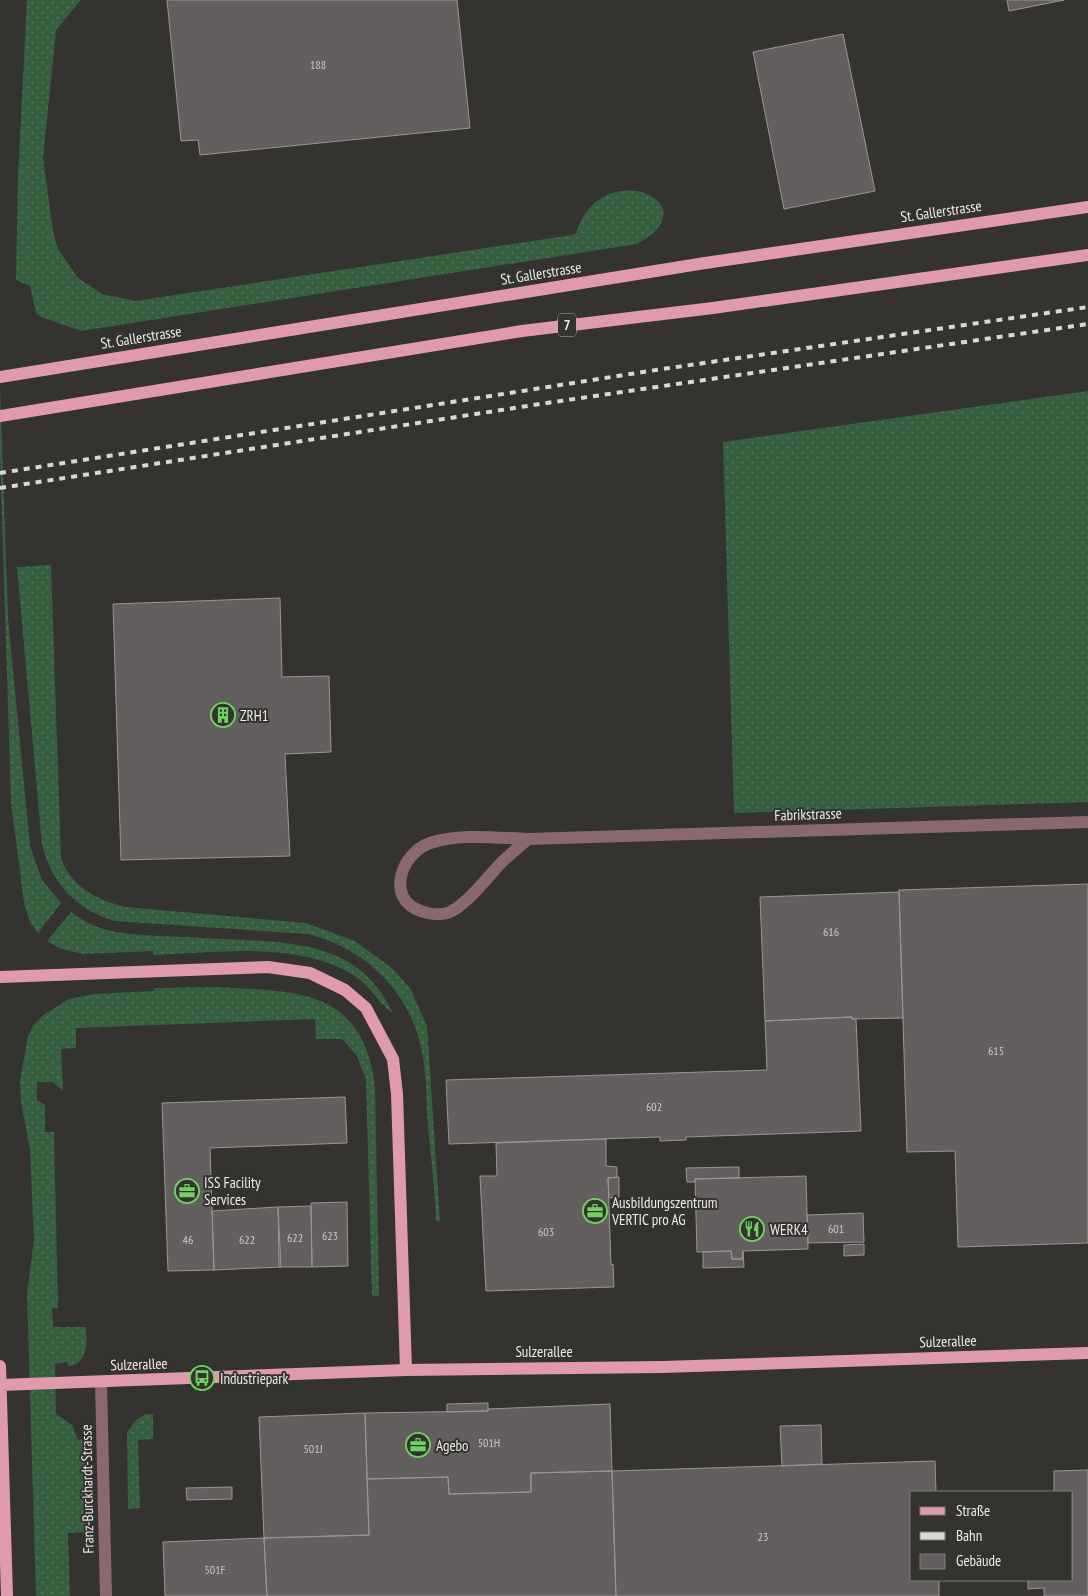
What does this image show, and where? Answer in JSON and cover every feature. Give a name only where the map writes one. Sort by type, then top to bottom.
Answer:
[{"type":"main road","name":"St. Gallerstrasse","points":[[0,377],[705,263],[1088,207]]},
{"type":"main road","name":"7","points":[[0,416],[512,332],[713,308],[1088,255]]},
{"type":"main road","points":[[0,976],[268,967],[310,974],[345,990],[366,1008],[393,1059],[395,1077],[406,1370]]},
{"type":"main road","name":"Sulzerallee","points":[[0,1385],[406,1370],[662,1367],[1088,1353]]},
{"type":"main road","points":[[0,1366],[7,1596]]},
{"type":"street","name":"Fabrikstrasse","points":[[528,839],[474,893],[448,913],[428,913],[410,907],[401,896],[400,882],[404,867],[415,853],[429,843],[455,838],[528,839],[1088,822]]},
{"type":"street","name":"Franz-Burckhardt-Strasse","points":[[101,1382],[106,1596]]},
{"type":"green space","points":[[27,0],[81,0],[56,30],[43,158],[53,231],[58,249],[78,278],[102,294],[135,301],[572,235],[576,233],[589,209],[607,195],[627,191],[645,193],[658,201],[663,214],[658,228],[637,244],[81,331],[41,317],[36,313],[30,286],[16,280],[18,176]]},
{"type":"green space","points":[[0,387],[8,618],[30,846],[42,880],[61,903],[38,933],[30,922],[24,903],[11,802],[0,452]]},
{"type":"green space","points":[[1088,391],[1088,802],[734,813],[723,442]]},
{"type":"green space","points":[[51,565],[61,858],[65,868],[71,877],[86,891],[115,904],[125,907],[306,923],[355,941],[392,968],[410,988],[427,1026],[440,1221],[436,1221],[425,1074],[418,1035],[398,995],[368,963],[330,941],[308,934],[114,921],[100,916],[77,902],[67,893],[52,871],[42,844],[17,567]]},
{"type":"green space","points":[[71,912],[92,925],[114,932],[268,941],[311,948],[331,954],[349,963],[366,975],[381,992],[393,1013],[355,976],[333,965],[309,957],[257,951],[153,955],[153,951],[84,954],[61,949],[47,941]]},
{"type":"green space","points":[[217,987],[299,994],[321,1001],[341,1013],[356,1030],[368,1054],[375,1087],[379,1296],[372,1296],[366,1080],[357,1056],[342,1039],[316,1039],[315,1019],[76,1028],[76,1048],[61,1049],[63,1091],[53,1082],[37,1082],[37,1100],[45,1105],[45,1132],[54,1132],[58,1308],[52,1308],[53,1327],[86,1327],[86,1345],[83,1357],[75,1365],[68,1366],[67,1362],[55,1364],[56,1414],[72,1425],[78,1440],[88,1439],[91,1519],[89,1532],[68,1533],[70,1596],[36,1596],[27,1294],[34,1240],[30,1150],[21,1102],[20,1081],[28,1036],[33,1026],[42,1016],[69,999],[95,994],[154,991],[155,988]]},
{"type":"green space","points":[[146,1414],[153,1414],[153,1439],[138,1440],[140,1508],[128,1509],[127,1432],[136,1420]]},
{"type":"building","points":[[167,0],[457,0],[470,128],[200,155],[198,140],[181,141]]},
{"type":"building","points":[[1007,0],[1064,0],[1009,11]]},
{"type":"building","points":[[843,34],[875,191],[784,209],[753,52]]},
{"type":"building","name":"ZRH1","points":[[280,598],[282,677],[329,676],[331,752],[285,754],[290,856],[121,860],[113,604]]},
{"type":"building","points":[[1088,884],[1088,1243],[958,1247],[955,1151],[907,1152],[899,890]]},
{"type":"building","points":[[899,892],[903,1018],[852,1019],[852,1017],[765,1021],[760,897]]},
{"type":"building","points":[[852,1017],[852,1019],[856,1019],[861,1131],[686,1137],[686,1140],[660,1141],[660,1137],[449,1144],[446,1080],[767,1070],[765,1021]]},
{"type":"building","points":[[345,1097],[347,1143],[210,1148],[214,1270],[168,1271],[162,1103]]},
{"type":"building","points":[[606,1139],[606,1166],[617,1167],[617,1177],[608,1178],[611,1265],[613,1264],[614,1287],[486,1291],[480,1176],[497,1176],[496,1143]]},
{"type":"building","points":[[739,1167],[739,1178],[695,1179],[695,1182],[687,1182],[686,1168]]},
{"type":"building","name":"WERK4","points":[[806,1176],[808,1249],[743,1251],[742,1259],[732,1259],[731,1251],[697,1252],[695,1179]]},
{"type":"building","points":[[619,1177],[619,1197],[609,1198],[608,1178]]},
{"type":"building","points":[[347,1202],[348,1266],[312,1267],[311,1203]]},
{"type":"building","points":[[311,1206],[312,1267],[279,1267],[278,1207]]},
{"type":"building","points":[[278,1207],[281,1267],[214,1270],[212,1211]]},
{"type":"building","points":[[863,1213],[864,1242],[808,1243],[807,1215]]},
{"type":"building","points":[[864,1244],[864,1255],[844,1256],[844,1245]]},
{"type":"building","points":[[731,1251],[732,1259],[742,1259],[743,1251],[744,1267],[703,1268],[703,1252]]},
{"type":"building","points":[[488,1403],[488,1411],[447,1412],[447,1404]]},
{"type":"building","points":[[610,1404],[612,1471],[531,1473],[531,1492],[449,1494],[448,1477],[367,1479],[365,1413],[488,1411],[488,1409]]},
{"type":"building","points":[[365,1413],[369,1535],[264,1538],[259,1417]]},
{"type":"building","points":[[821,1425],[822,1464],[782,1466],[780,1426]]},
{"type":"building","points":[[935,1461],[936,1491],[910,1491],[910,1581],[939,1581],[939,1596],[616,1596],[612,1471]]},
{"type":"building","points":[[1088,1470],[1088,1596],[1044,1596],[1044,1588],[1028,1589],[1028,1581],[1073,1581],[1073,1491],[1054,1491],[1054,1471]]},
{"type":"building","points":[[612,1471],[616,1596],[267,1596],[264,1538],[369,1535],[367,1479],[448,1477],[449,1494],[531,1492],[531,1473]]},
{"type":"building","points":[[232,1487],[232,1499],[187,1500],[186,1488]]},
{"type":"building","points":[[264,1538],[267,1596],[165,1596],[163,1542]]},
{"type":"railway","points":[[0,473],[656,370],[1088,307]]},
{"type":"railway","points":[[0,488],[540,404],[1088,324]]},
{"type":"place","name":"ZRH1","points":[[223,715]]},
{"type":"place","name":"ISS Facility Services","points":[[187,1191]]},
{"type":"place","name":"Ausbildungszentrum VERTIC pro AG","points":[[595,1211]]},
{"type":"place","name":"WERK4","points":[[752,1229]]},
{"type":"place","name":"Industriepark","points":[[202,1378]]},
{"type":"place","name":"Agebo","points":[[418,1445]]}]
